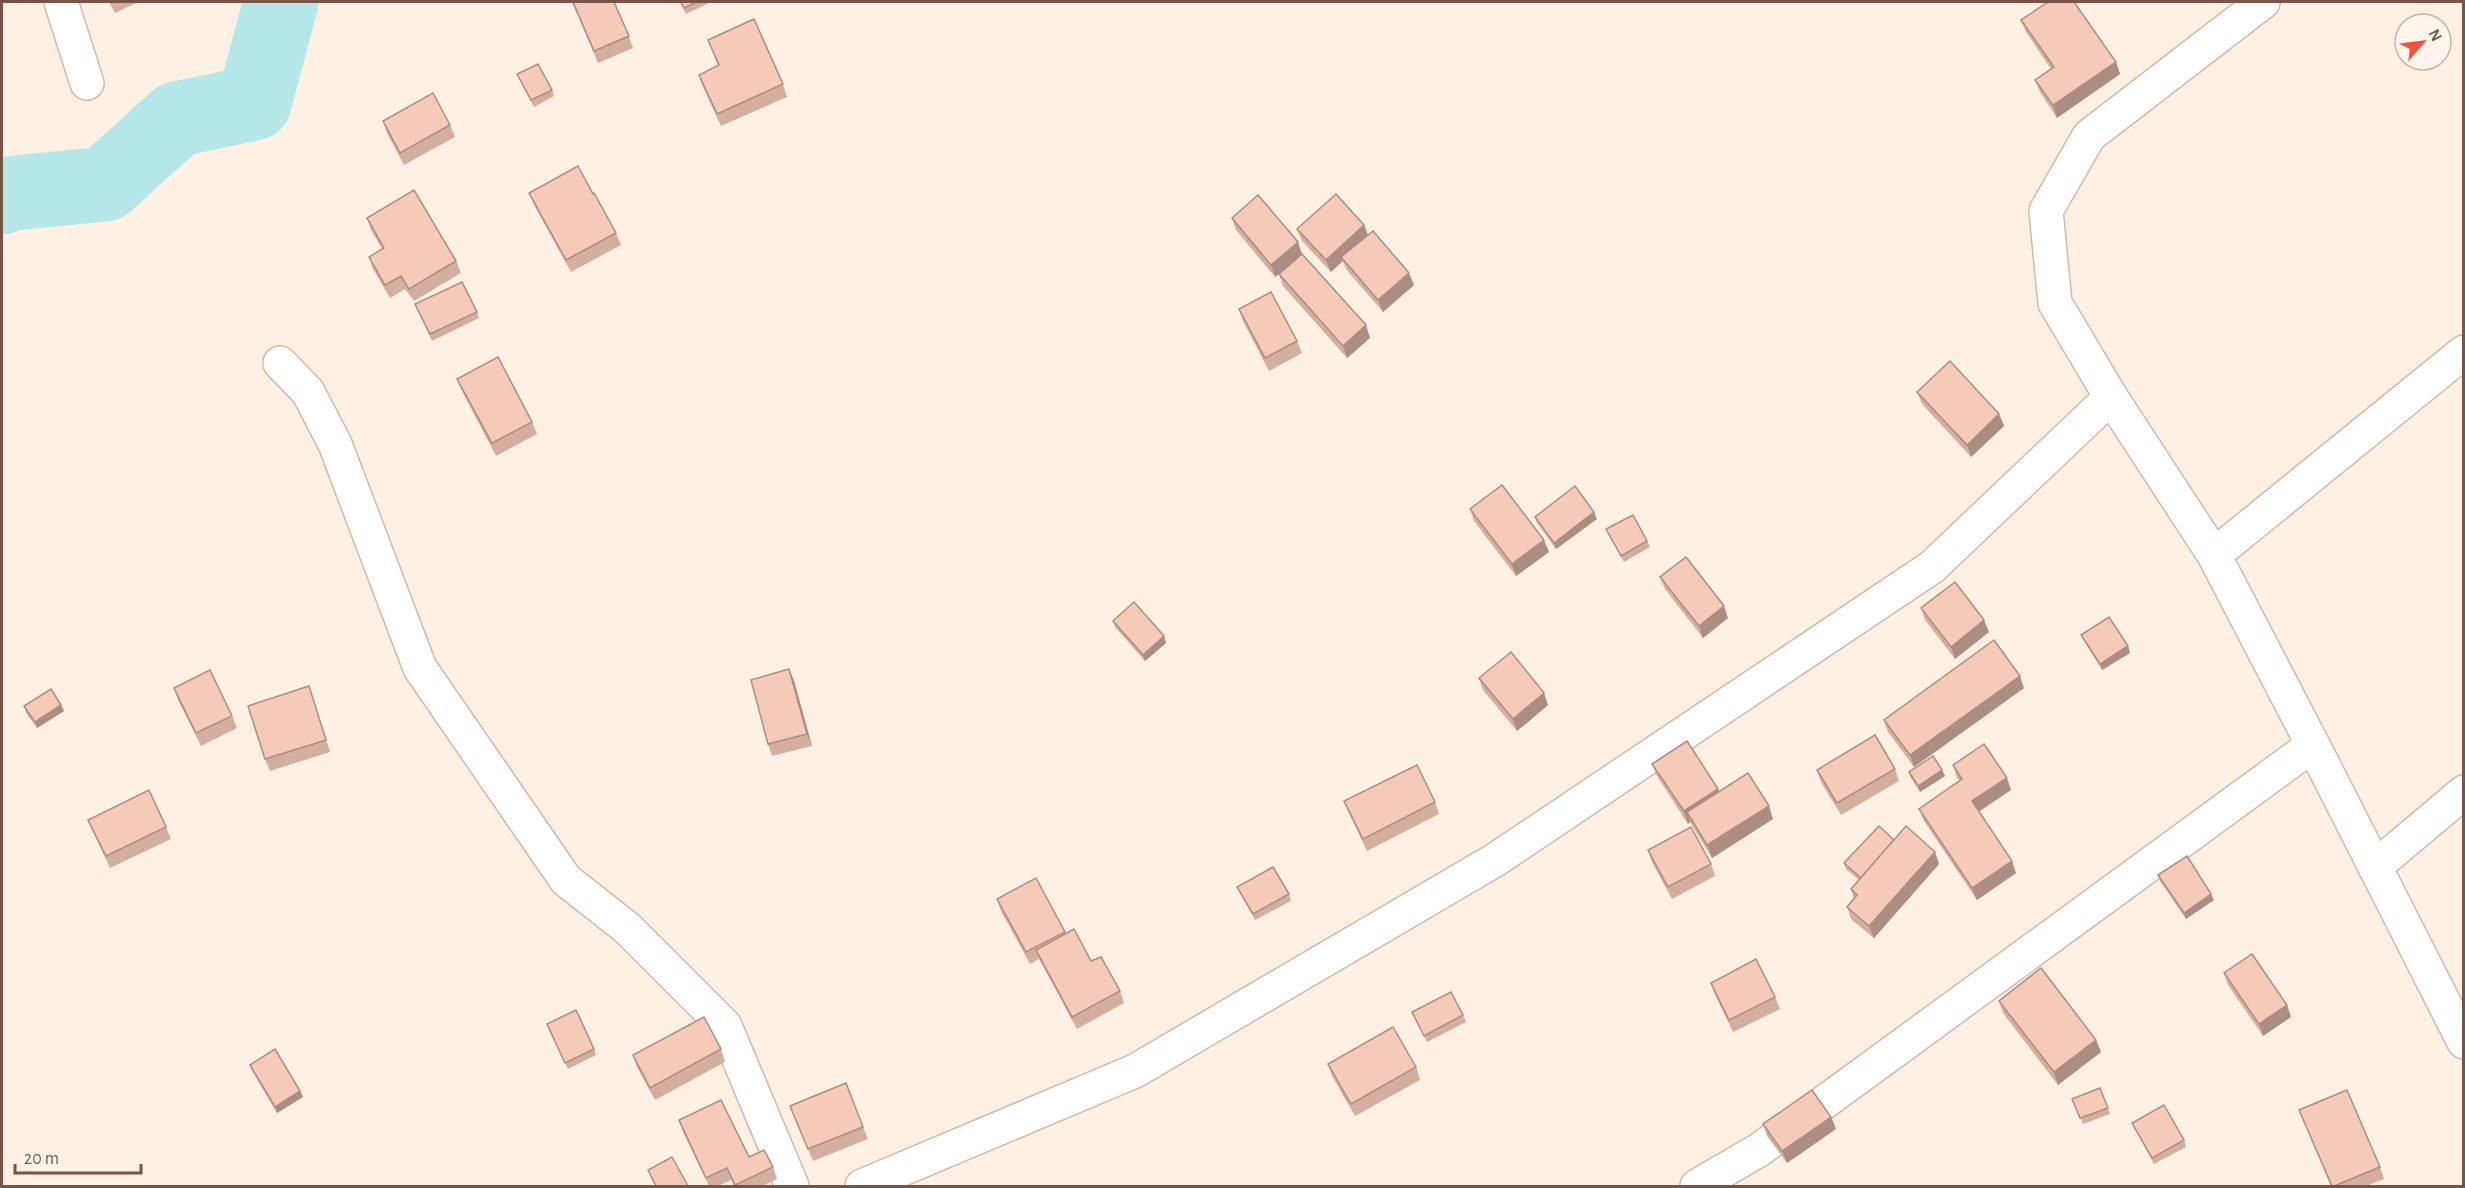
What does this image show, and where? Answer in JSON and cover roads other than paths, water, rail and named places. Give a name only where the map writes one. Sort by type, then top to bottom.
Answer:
[{"type":"street","points":[[61,2],[87,83]]},
{"type":"street","points":[[2263,2],[2089,136],[2046,211],[2055,303],[2111,396],[2214,555],[2463,1042]]},
{"type":"street","points":[[2214,555],[2463,352]]},
{"type":"street","points":[[280,363],[308,392],[335,444],[420,668],[566,880],[627,928],[725,1026],[792,1186]]},
{"type":"street","points":[[862,1186],[1134,1071],[1495,860],[1932,567],[2111,396]]},
{"type":"street","points":[[1696,1186],[1759,1150],[2313,745]]},
{"type":"street","points":[[2375,867],[2463,792]]},
{"type":"waterway","points":[[2,197],[5,194],[105,184],[177,119],[254,103],[281,2]]}]
